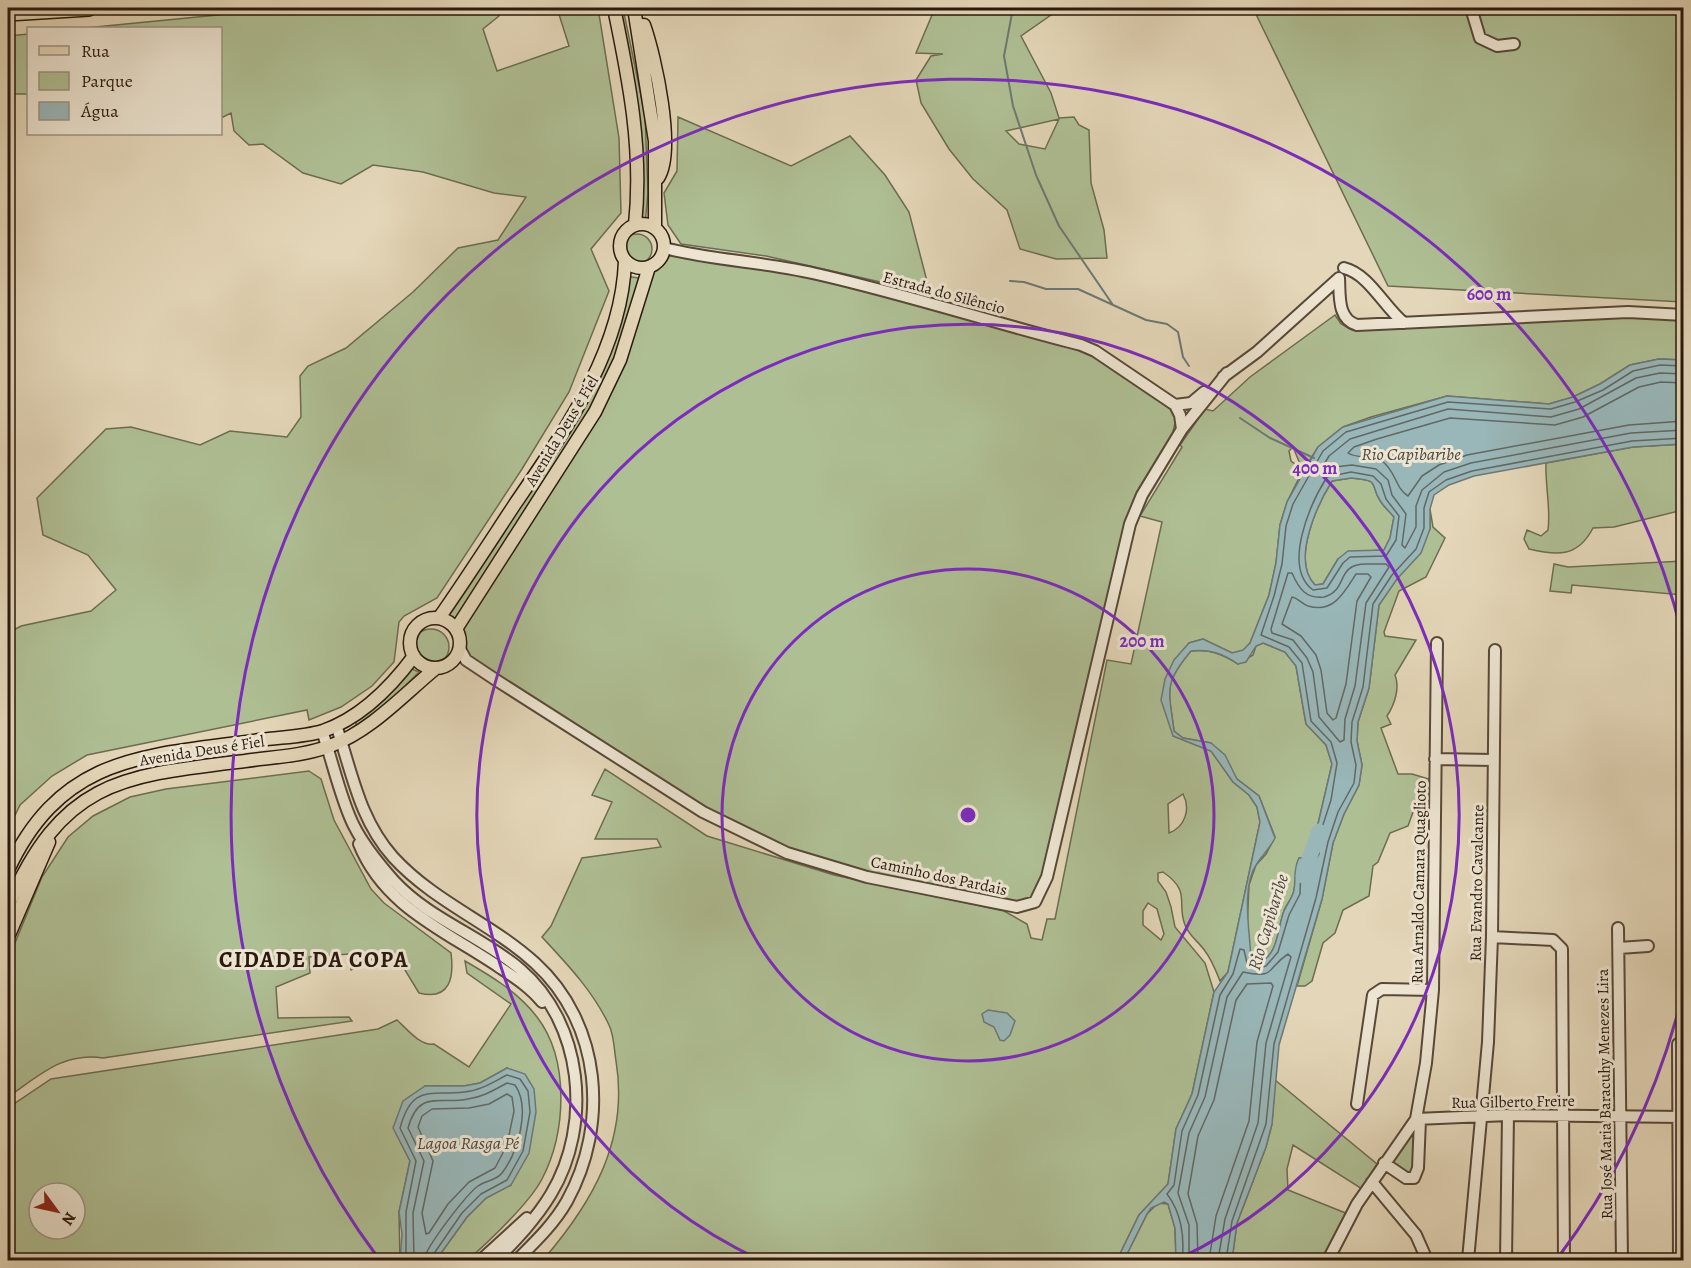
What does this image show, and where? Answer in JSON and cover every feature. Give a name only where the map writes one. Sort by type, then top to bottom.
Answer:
[{"type":"highway","points":[[8,13],[89,8]]},
{"type":"main road","points":[[614,8],[635,115],[638,177],[635,225]]},
{"type":"main road","points":[[635,8],[652,112],[656,182],[655,228],[663,240],[664,248],[658,261],[649,267],[636,268],[625,261],[620,248],[623,234],[635,225],[642,224],[655,228]]},
{"type":"main road","name":"Avenida Deus é Fiel","points":[[439,618],[578,406],[615,323],[622,299],[625,261]]},
{"type":"main road","name":"Avenida Deus é Fiel","points":[[456,629],[595,412],[620,360],[649,267]]},
{"type":"main road","points":[[439,618],[456,629],[460,656],[436,668],[423,665],[414,656],[410,643],[415,630],[425,621],[439,618]]},
{"type":"main road","name":"Avenida Deus é Fiel","points":[[8,870],[18,848],[41,814],[72,787],[99,771],[158,754],[322,731],[352,716],[377,697],[414,656]]},
{"type":"main road","name":"Avenida Deus é Fiel","points":[[8,906],[29,861],[44,838],[62,819],[88,798],[123,781],[327,747],[341,741],[378,717],[436,668]]},
{"type":"main road","points":[[8,937],[45,850],[62,819]]},
{"type":"street","points":[[1471,8],[1479,38],[1497,46],[1514,44]]},
{"type":"street","name":"Estrada do Silêncio","points":[[664,248],[703,258],[767,264],[820,274],[1081,345],[1095,351],[1175,405]]},
{"type":"street","points":[[1182,429],[1180,415],[1175,405],[1191,403],[1257,352],[1342,273],[1358,272],[1389,310],[1404,323]]},
{"type":"street","points":[[1342,273],[1342,312],[1350,323],[1404,323],[1629,312],[1683,315]]},
{"type":"street","name":"Caminho dos Pardais","points":[[460,656],[683,801],[750,838],[787,853],[867,877],[1001,904],[1026,906],[1039,897],[1047,877],[1130,524],[1142,495],[1182,429],[1227,373]]},
{"type":"street","name":"Rua Arnaldo Camara Quaglioto","points":[[1384,1163],[1406,1178],[1414,1178],[1418,1168],[1418,1120],[1433,990],[1437,643]]},
{"type":"street","name":"Rua Evandro Cavalcante","points":[[1468,1260],[1482,1117],[1492,937],[1495,650]]},
{"type":"street","points":[[336,725],[365,816],[393,857],[444,901],[513,944],[536,963],[564,997],[588,1051],[593,1077],[594,1104],[593,1130],[586,1157],[565,1204],[544,1233],[517,1260]]},
{"type":"street","points":[[322,731],[353,824],[373,855],[406,892],[508,960],[532,981],[549,1000],[564,1030],[572,1059],[577,1104],[568,1154],[551,1195],[520,1235],[496,1260]]},
{"type":"street","points":[[1435,759],[1493,760]]},
{"type":"street","name":"Rua José Maria Baracuhy Menezes Lira","points":[[1618,928],[1622,1260]]},
{"type":"street","points":[[1492,937],[1545,939],[1561,946],[1564,1260]]},
{"type":"street","points":[[1619,948],[1648,946]]},
{"type":"street","points":[[1357,1104],[1373,995],[1382,989],[1433,990]]},
{"type":"street","points":[[1678,1044],[1681,1117],[1679,1260]]},
{"type":"street","points":[[1506,1260],[1508,1115]]},
{"type":"street","name":"Rua Gilberto Freire","points":[[1418,1120],[1508,1115],[1681,1117]]},
{"type":"street","points":[[1328,1260],[1384,1163],[1418,1120]]},
{"type":"street","points":[[1372,1182],[1416,1235],[1427,1260]]},
{"type":"street","points":[[482,1260],[551,1195]]},
{"type":"green space","points":[[288,8],[498,8],[499,16],[483,29],[497,71],[569,46],[557,8],[598,8],[619,138],[621,213],[591,249],[609,291],[569,392],[522,469],[437,598],[404,616],[399,622],[394,662],[372,686],[341,707],[309,720],[307,710],[87,755],[52,776],[20,805],[8,830],[8,633],[21,626],[91,611],[116,590],[88,555],[43,535],[37,498],[106,429],[131,427],[200,445],[230,431],[287,437],[301,417],[300,376],[308,366],[346,348],[413,292],[458,248],[498,240],[526,197],[494,193],[423,172],[373,165],[341,184],[303,173],[263,144],[249,145],[234,131],[231,113],[222,118],[222,27],[95,27]]},
{"type":"green space","points":[[616,8],[623,8],[645,115],[648,193],[645,224],[633,222],[637,202]]},
{"type":"green space","points":[[935,8],[1061,8],[1021,36],[1051,93],[1059,118],[1074,117],[1079,125],[1089,130],[1091,183],[1104,230],[1107,258],[1056,259],[1020,249],[1007,210],[973,179],[949,149],[921,103],[916,80],[931,56],[943,54],[916,53]],"holes":[[[1059,119],[1045,149],[1019,144],[1006,131]]]},
{"type":"green space","points":[[1253,8],[1683,8],[1683,302],[1388,286]]},
{"type":"green space","points":[[27,34],[27,94],[8,94],[8,36]]},
{"type":"green space","points":[[678,117],[791,166],[850,136],[885,175],[909,212],[928,285],[920,291],[766,256],[681,244],[668,225],[664,193],[677,171]]},
{"type":"green space","points":[[637,234],[648,238],[652,249],[648,260],[637,264],[626,260],[622,249],[626,238]]},
{"type":"green space","points":[[664,248],[767,264],[1081,345],[1152,391],[1177,415],[1172,436],[1145,481],[1047,877],[1026,906],[867,877],[750,838],[466,660],[457,626],[595,412],[644,285]]},
{"type":"green space","points":[[626,276],[639,278],[631,312],[609,372],[579,428],[452,625],[442,618],[571,424]]},
{"type":"green space","points":[[1335,315],[1341,324],[1353,330],[1643,316],[1683,318],[1683,360],[1659,359],[1630,365],[1600,384],[1573,397],[1549,404],[1447,396],[1371,417],[1343,427],[1318,447],[1303,471],[1293,447],[1289,451],[1291,461],[1295,464],[1300,476],[1287,502],[1280,525],[1276,563],[1269,595],[1250,643],[1243,651],[1232,653],[1203,639],[1189,643],[1165,680],[1173,736],[1211,751],[1233,782],[1249,795],[1257,807],[1260,822],[1228,972],[1220,981],[1207,954],[1185,925],[1182,897],[1177,885],[1163,872],[1158,873],[1158,881],[1166,892],[1175,927],[1205,963],[1214,992],[1192,1094],[1176,1129],[1168,1184],[1139,1215],[1117,1260],[543,1260],[577,1216],[603,1168],[612,1143],[619,1090],[614,1042],[603,1013],[587,989],[542,937],[551,926],[582,858],[661,847],[657,839],[595,839],[612,802],[592,795],[605,769],[707,836],[834,875],[1004,911],[1027,924],[1031,938],[1042,940],[1047,919],[1055,919],[1107,660],[1131,664],[1162,522],[1140,516],[1182,447],[1180,445],[1205,409],[1213,411],[1250,377]],"holes":[[[1183,794],[1186,806],[1185,817],[1183,822],[1169,833],[1168,804]],[[1148,903],[1157,909],[1164,934],[1161,940],[1143,925],[1143,911]]]},
{"type":"green space","points":[[1683,444],[1683,510],[1614,527],[1593,528],[1581,544],[1566,552],[1549,553],[1529,549],[1524,539],[1527,530],[1541,536],[1548,530],[1546,463],[1633,447]]},
{"type":"green space","points":[[1351,478],[1367,480],[1373,484],[1377,496],[1394,517],[1390,538],[1384,550],[1368,551],[1338,559],[1323,584],[1315,585],[1308,575],[1305,562],[1309,533],[1314,518],[1332,481]]},
{"type":"green space","points":[[1430,509],[1433,527],[1445,538],[1426,577],[1399,591],[1384,632],[1385,636],[1416,640],[1395,675],[1396,696],[1387,716],[1391,724],[1381,728],[1398,774],[1412,774],[1429,779],[1430,801],[1416,804],[1408,826],[1390,833],[1378,862],[1373,866],[1369,896],[1343,910],[1335,933],[1323,943],[1312,981],[1305,986],[1297,986],[1322,899],[1333,843],[1344,814],[1359,785],[1362,765],[1357,741],[1358,722],[1369,688],[1379,605],[1430,529]]},
{"type":"green space","points":[[1683,561],[1683,595],[1572,585],[1571,593],[1550,591],[1554,564],[1568,567]]},
{"type":"green space","points":[[431,629],[444,634],[449,647],[444,660],[431,665],[418,660],[413,647],[418,634]]},
{"type":"green space","points":[[1263,643],[1285,652],[1296,666],[1306,724],[1326,745],[1332,764],[1318,824],[1310,844],[1313,852],[1309,858],[1299,858],[1293,893],[1284,911],[1276,942],[1269,955],[1256,963],[1251,959],[1247,931],[1249,885],[1256,865],[1266,854],[1275,837],[1259,796],[1237,779],[1211,743],[1183,738],[1174,731],[1170,688],[1175,672],[1191,651],[1216,653],[1238,664],[1253,655],[1256,646]]},
{"type":"green space","points":[[412,669],[419,672],[393,698],[356,726],[356,720],[390,693]]},
{"type":"green space","points":[[309,771],[321,779],[334,820],[371,889],[384,903],[451,953],[451,978],[444,990],[430,995],[419,993],[394,952],[376,955],[370,961],[351,970],[349,954],[309,957],[310,973],[276,987],[278,1018],[349,1017],[352,1021],[103,1058],[76,1058],[52,1067],[8,1097],[8,960],[42,877],[68,837],[93,816],[130,797],[166,789]]},
{"type":"green space","points":[[465,961],[513,992],[530,1008],[548,1034],[559,1075],[560,1119],[550,1161],[536,1189],[497,1233],[468,1260],[436,1260],[467,1217],[486,1198],[511,1185],[507,1068],[480,1083],[464,1086],[425,1086],[400,1141],[410,1161],[399,1212],[400,1260],[8,1260],[8,1108],[51,1079],[378,1029],[397,1020],[419,1040],[434,1044],[469,1067],[511,1004],[467,973]]},
{"type":"green space","points":[[1275,1080],[1377,1164],[1362,1189],[1293,1145],[1287,1169],[1288,1190],[1348,1214],[1324,1260],[1232,1260],[1237,1223],[1266,1147],[1272,1124]]},
{"type":"green space","points":[[1416,1123],[1413,1171],[1409,1174],[1392,1165],[1390,1159]]},
{"type":"green space","points":[[1158,1203],[1168,1204],[1175,1228],[1176,1260],[1124,1260],[1147,1214]]},
{"type":"water","name":"Rio Capibaribe","points":[[1659,359],[1683,360],[1683,444],[1633,447],[1474,476],[1449,485],[1434,495],[1430,509],[1430,529],[1421,553],[1397,579],[1379,605],[1369,688],[1358,722],[1357,741],[1362,765],[1359,785],[1344,814],[1333,843],[1322,899],[1279,1045],[1272,1124],[1266,1147],[1237,1223],[1232,1260],[1176,1260],[1175,1228],[1168,1204],[1164,1202],[1151,1208],[1124,1260],[1117,1260],[1139,1215],[1168,1184],[1176,1129],[1192,1094],[1214,992],[1228,972],[1260,822],[1257,807],[1249,795],[1233,782],[1211,751],[1173,736],[1161,700],[1165,679],[1174,660],[1189,643],[1203,639],[1232,653],[1243,650],[1250,643],[1269,595],[1276,563],[1280,525],[1287,502],[1318,447],[1343,427],[1447,396],[1549,404],[1573,397],[1600,384],[1630,365]],"holes":[[[1351,478],[1367,480],[1373,484],[1377,496],[1394,517],[1390,538],[1384,550],[1348,551],[1338,559],[1323,584],[1315,585],[1308,575],[1305,562],[1309,533],[1314,518],[1332,481]],[[1263,643],[1285,652],[1296,666],[1306,724],[1326,745],[1332,764],[1318,824],[1310,844],[1313,852],[1309,858],[1299,858],[1295,870],[1295,886],[1284,911],[1276,942],[1269,955],[1256,963],[1251,959],[1249,886],[1256,865],[1275,838],[1259,796],[1237,779],[1225,755],[1211,743],[1183,738],[1174,731],[1170,688],[1176,672],[1191,651],[1216,653],[1238,664],[1246,662],[1256,646]]]},
{"type":"water","points":[[988,1010],[1007,1013],[1015,1021],[1010,1035],[1004,1041],[1000,1040],[994,1027],[984,1022],[982,1014]]},
{"type":"water","name":"Lagoa Rasga Pé","points":[[507,1068],[525,1074],[534,1089],[536,1112],[529,1153],[511,1185],[486,1198],[467,1217],[436,1260],[400,1260],[402,1234],[399,1212],[410,1161],[393,1128],[403,1101],[425,1086],[464,1086],[480,1083]]},
{"type":"waterway","points":[[1013,8],[1004,56],[1013,106],[1036,175],[1059,226],[1113,305]]},
{"type":"waterway","points":[[1010,281],[1024,282],[1046,289],[1078,289],[1146,320],[1167,324],[1178,332],[1183,357],[1189,366]]},
{"type":"waterway","points":[[1240,418],[1270,438],[1314,458]]},
{"type":"waterway","name":"Rio Capibaribe","points":[[1303,876],[1319,831]]},
{"type":"district","name":"CIDADE DA COPA","points":[[314,960]]}]
